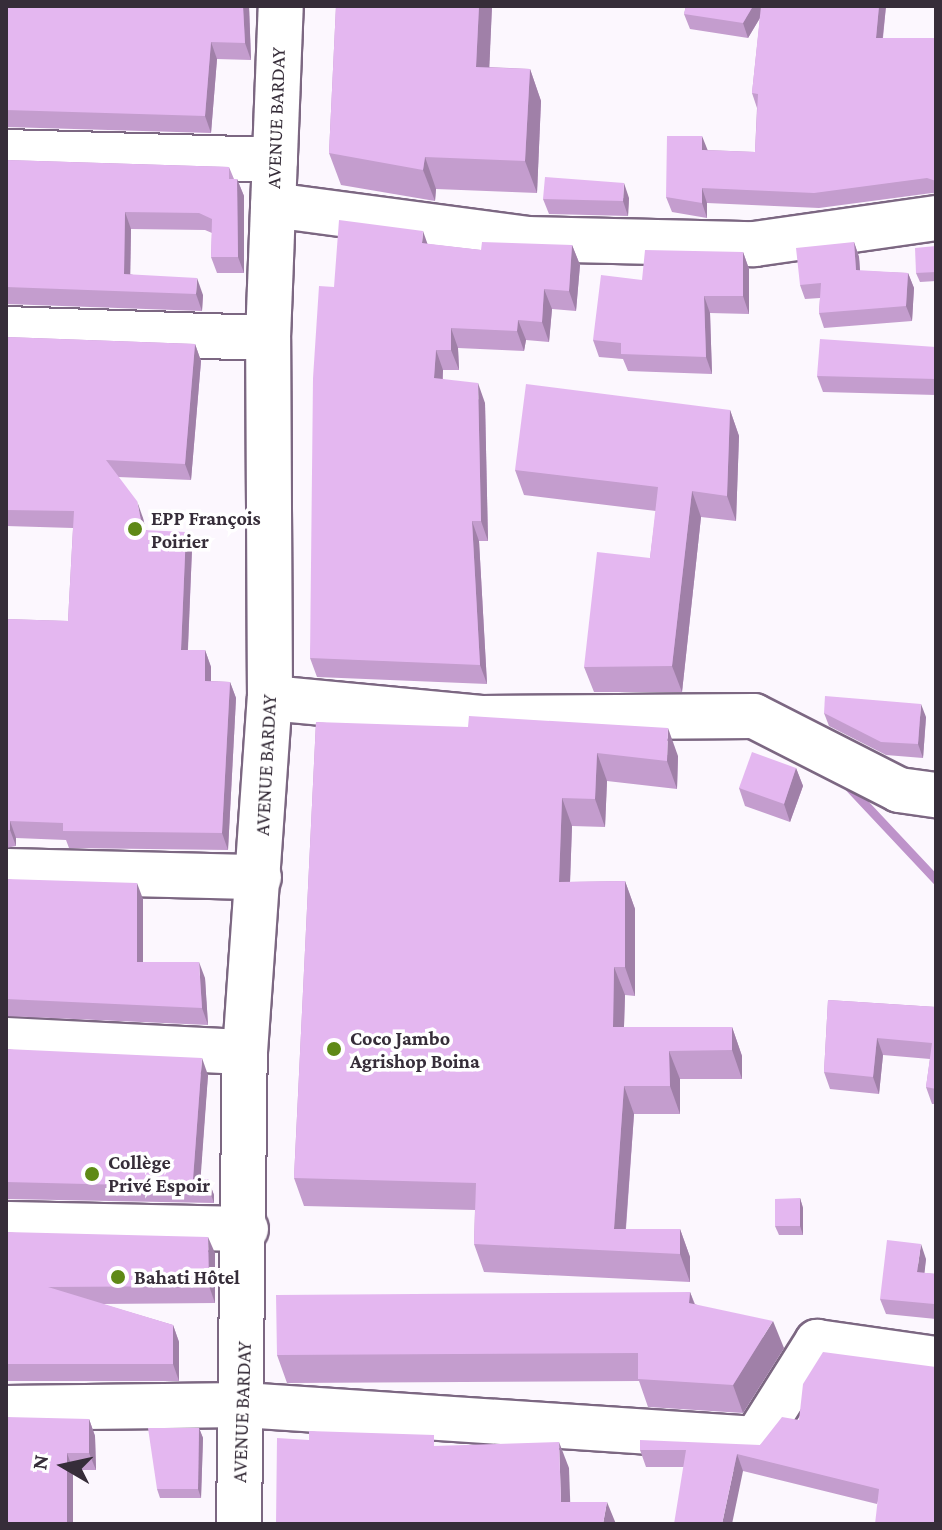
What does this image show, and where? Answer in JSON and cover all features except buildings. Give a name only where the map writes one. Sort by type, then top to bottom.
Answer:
[{"type":"street","name":"AVENUE BARDAY","points":[[239,1524],[246,1229],[245,1052],[270,698],[268,338],[281,6]]},
{"type":"street","points":[[6,152],[275,160]]},
{"type":"street","points":[[273,205],[527,239],[739,244],[936,218]]},
{"type":"street","points":[[6,329],[268,338]]},
{"type":"street","points":[[270,698],[481,718],[754,716],[899,790],[936,795]]},
{"type":"street","points":[[6,871],[259,877]]},
{"type":"street","points":[[6,1040],[245,1052]]},
{"type":"street","points":[[6,1224],[246,1229]]},
{"type":"street","points":[[6,1408],[243,1405],[756,1439],[817,1342],[936,1359]]},
{"type":"waterway","points":[[846,784],[936,880]]},
{"type":"place","name":"EPP François Poirier","points":[[135,529]]},
{"type":"place","name":"Coco Jambo Agrishop Boina","points":[[334,1049]]},
{"type":"place","name":"Collège Privé Espoir","points":[[92,1174]]},
{"type":"place","name":"Bahati Hôtel","points":[[118,1277]]}]
